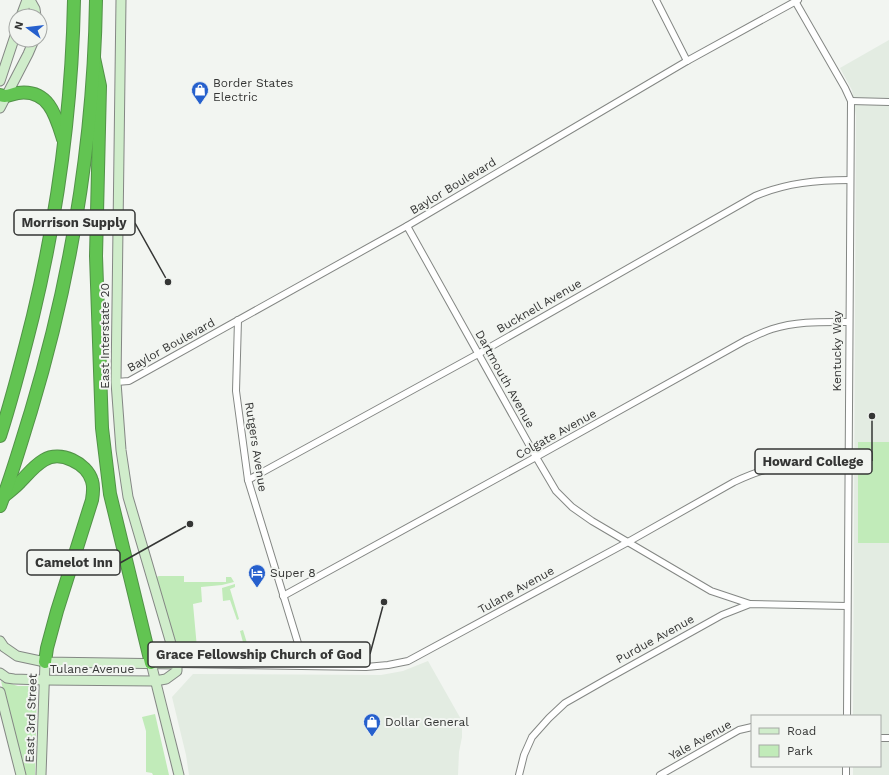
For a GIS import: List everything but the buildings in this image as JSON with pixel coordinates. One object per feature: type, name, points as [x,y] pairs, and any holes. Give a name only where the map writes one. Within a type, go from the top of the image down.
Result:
[{"type":"highway","points":[[0,436],[25,349],[42,278],[56,204],[65,145],[71,86],[74,0]]},
{"type":"highway","points":[[2,501],[38,386],[67,264],[82,175],[90,110],[96,0]]},
{"type":"highway","points":[[94,58],[100,86],[96,256],[102,428],[110,494],[151,663]]},
{"type":"highway","points":[[2,100],[18,93],[28,93],[39,97],[54,111],[65,145]]},
{"type":"highway","points":[[2,501],[22,481],[33,467],[45,459],[59,457],[76,462],[88,472],[92,481],[92,500],[46,648],[45,662]]},
{"type":"main road","points":[[28,0],[35,8]]},
{"type":"main road","name":"East Interstate 20","points":[[122,0],[116,382],[121,450],[128,497],[177,664]]},
{"type":"main road","points":[[0,81],[11,48]]},
{"type":"main road","points":[[2,100],[31,48]]},
{"type":"main road","name":"Tulane Avenue","points":[[0,641],[4,647],[17,656],[45,662],[177,664],[176,671],[166,679],[155,681],[44,680],[7,678],[0,673]]},
{"type":"main road","name":"East 3rd Street","points":[[41,775],[45,662]]},
{"type":"main road","points":[[151,663],[179,775]]},
{"type":"main road","points":[[0,692],[21,775]]},
{"type":"street","points":[[656,0],[687,61]]},
{"type":"street","name":"Baylor Boulevard","points":[[116,382],[129,381],[407,226],[687,61],[797,1]]},
{"type":"street","name":"Kentucky Way","points":[[797,1],[851,101],[847,715]]},
{"type":"street","points":[[851,101],[889,102]]},
{"type":"street","name":"Bucknell Avenue","points":[[248,480],[478,354],[755,196],[799,182],[850,180]]},
{"type":"street","name":"Dartmouth Avenue","points":[[407,226],[508,405],[536,458],[556,490],[572,507],[592,521],[711,591],[750,604]]},
{"type":"street","name":"Rutgers Avenue","points":[[238,320],[236,391],[248,480],[305,666]]},
{"type":"street","name":"Colgate Avenue","points":[[283,596],[536,458],[746,340],[771,329],[795,324],[818,321],[849,322]]},
{"type":"street","name":"Tulane Avenue","points":[[177,664],[366,667],[408,661],[628,542],[734,482],[750,475],[787,465],[811,463],[848,464]]},
{"type":"street","name":"Purdue Avenue","points":[[519,775],[524,755],[532,737],[565,703],[716,619],[750,604],[848,606]]},
{"type":"street","name":"Yale Avenue","points":[[660,775],[739,730],[751,727]]},
{"type":"shaded area","points":[[889,40],[889,775],[853,775],[853,767],[881,767],[881,715],[853,715],[856,116],[852,90],[840,68]]},
{"type":"shaded area","points":[[428,661],[462,721],[458,775],[189,775],[186,755],[172,697],[193,674],[381,675],[403,671]]},
{"type":"green space","points":[[858,442],[889,442],[889,543],[858,543]]},
{"type":"green space","points":[[184,576],[184,582],[226,582],[226,577],[231,577],[234,582],[201,587],[202,602],[193,604],[197,648],[244,646],[240,631],[243,630],[251,656],[250,659],[181,659],[156,577]]},
{"type":"green space","points":[[235,584],[235,587],[230,589],[239,619],[237,620],[230,600],[223,601],[222,588]]},
{"type":"green space","points":[[1,681],[18,686],[34,686],[37,688],[35,775],[23,775]]},
{"type":"green space","points":[[155,714],[169,775],[153,775],[152,773],[146,772],[146,731],[142,717]]},
{"type":"place","name":"Border States Electric","points":[[200,105]]},
{"type":"place","name":"Morrison Supply","points":[[168,282]]},
{"type":"place","name":"Howard College","points":[[872,416]]},
{"type":"place","name":"Camelot Inn","points":[[190,524]]},
{"type":"place","name":"Super 8","points":[[257,588]]},
{"type":"place","name":"Grace Fellowship Church of God","points":[[384,602]]},
{"type":"place","name":"Dollar General","points":[[372,737]]}]
